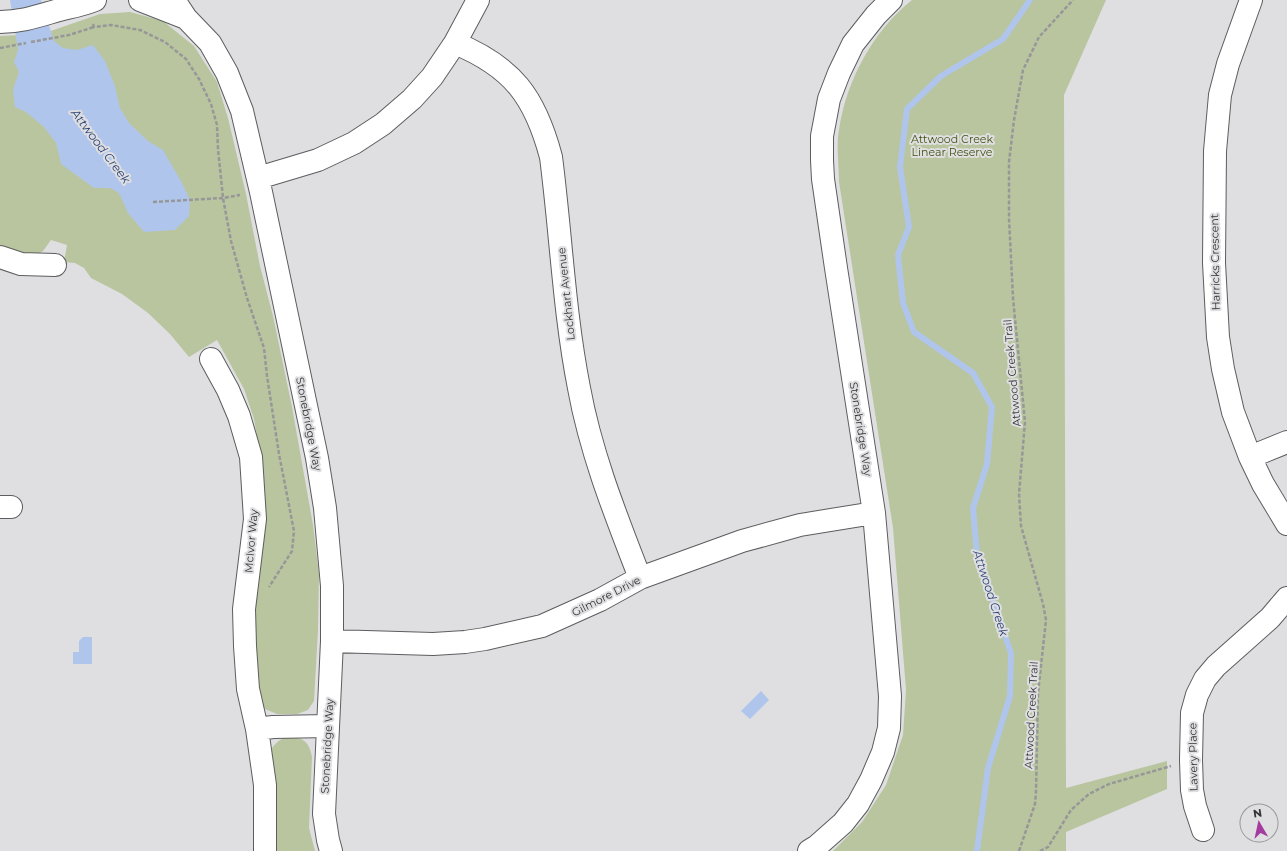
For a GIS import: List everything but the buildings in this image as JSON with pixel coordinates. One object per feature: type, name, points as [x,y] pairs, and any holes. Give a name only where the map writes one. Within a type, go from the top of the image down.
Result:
[{"type":"street","points":[[0,22],[35,18],[64,5],[83,5],[95,0]]},
{"type":"street","name":"Stonebridge Way","points":[[140,0],[186,18]]},
{"type":"street","name":"Stonebridge Way","points":[[174,0],[186,18],[210,43],[227,73],[242,111],[258,178],[315,451],[325,508],[332,586],[332,642],[324,814],[331,851]]},
{"type":"street","points":[[258,178],[318,160],[354,143],[383,124],[412,99],[432,77],[455,43],[478,0]]},
{"type":"street","name":"Stonebridge Way","points":[[809,851],[817,846],[843,822],[858,804],[872,780],[889,728],[890,696],[874,513],[823,180],[822,136],[830,99],[839,73],[854,44],[876,15],[891,0]]},
{"type":"street","name":"Harricks Crescent","points":[[1251,0],[1228,64],[1220,95],[1215,151],[1214,263],[1218,337],[1223,369],[1233,412],[1250,457],[1263,484],[1286,520]]},
{"type":"street","name":"Lockhart Avenue","points":[[455,43],[474,50],[496,64],[518,84],[534,107],[545,134],[552,157],[570,336],[579,389],[592,443],[640,578]]},
{"type":"street","points":[[0,257],[21,264],[54,265]]},
{"type":"street","name":"McIvor Way","points":[[211,359],[228,390],[236,410],[250,457],[255,519],[244,609],[245,646],[248,690],[257,729],[265,784],[265,851]]},
{"type":"street","points":[[1250,457],[1287,442]]},
{"type":"street","name":"Gilmore Drive","points":[[332,642],[433,644],[465,642],[542,626],[600,600],[640,578],[742,541],[800,525],[874,513]]},
{"type":"street","name":"Lavery Place","points":[[1204,830],[1195,806],[1192,790],[1192,713],[1197,695],[1205,679],[1216,666],[1278,613],[1287,598]]},
{"type":"street","points":[[257,729],[273,727],[328,726]]},
{"type":"path","name":"Attwood Creek Trail","points":[[1019,851],[1035,804],[1038,693],[1046,620],[1043,604],[1021,526],[1019,494],[1026,422],[1013,298],[1009,218],[1009,162],[1014,120],[1023,70],[1039,37],[1073,0]]},
{"type":"path","points":[[0,48],[70,34],[94,27]]},
{"type":"path","points":[[153,202],[223,198]]},
{"type":"path","points":[[1040,851],[1048,847],[1071,810],[1089,794],[1109,784],[1191,760]]},
{"type":"green space","name":"Attwood Creek Linear Reserve","points":[[912,0],[1106,0],[1064,95],[1066,788],[1167,761],[1167,789],[1066,832],[1066,851],[833,851],[862,822],[886,785],[903,735],[906,690],[893,528],[839,182],[838,136],[848,93],[864,58],[885,26]]},
{"type":"green space","points":[[130,12],[163,21],[194,46],[217,82],[228,118],[292,407],[313,525],[319,574],[318,630],[314,701],[308,710],[297,714],[277,714],[265,709],[260,700],[253,653],[261,460],[254,419],[244,389],[217,340],[189,357],[170,334],[148,313],[122,294],[91,278],[84,268],[75,263],[64,262],[67,245],[51,240],[43,251],[35,256],[15,256],[0,245],[0,36],[42,34],[100,14]]},
{"type":"green space","points":[[286,737],[304,741],[307,743],[311,751],[309,828],[315,851],[274,851],[269,754],[272,748],[280,740]]},
{"type":"water","points":[[10,0],[41,0],[54,41],[63,48],[77,50],[93,45],[105,61],[115,86],[120,108],[129,123],[148,141],[163,150],[190,200],[189,216],[175,230],[144,232],[128,213],[119,193],[110,188],[94,188],[61,164],[56,143],[44,127],[26,112],[15,107],[13,90],[19,72],[14,62],[18,50]]},
{"type":"water","points":[[83,637],[92,637],[92,664],[73,664],[73,652],[79,652],[79,641]]},
{"type":"water","points":[[761,691],[769,700],[750,719],[741,711]]},
{"type":"waterway","name":"Attwood Creek","points":[[977,851],[988,768],[1010,696],[1011,653],[977,555],[973,508],[987,464],[992,407],[973,373],[914,332],[903,303],[898,255],[909,227],[900,167],[907,109],[941,76],[1003,39],[1030,0]]}]
